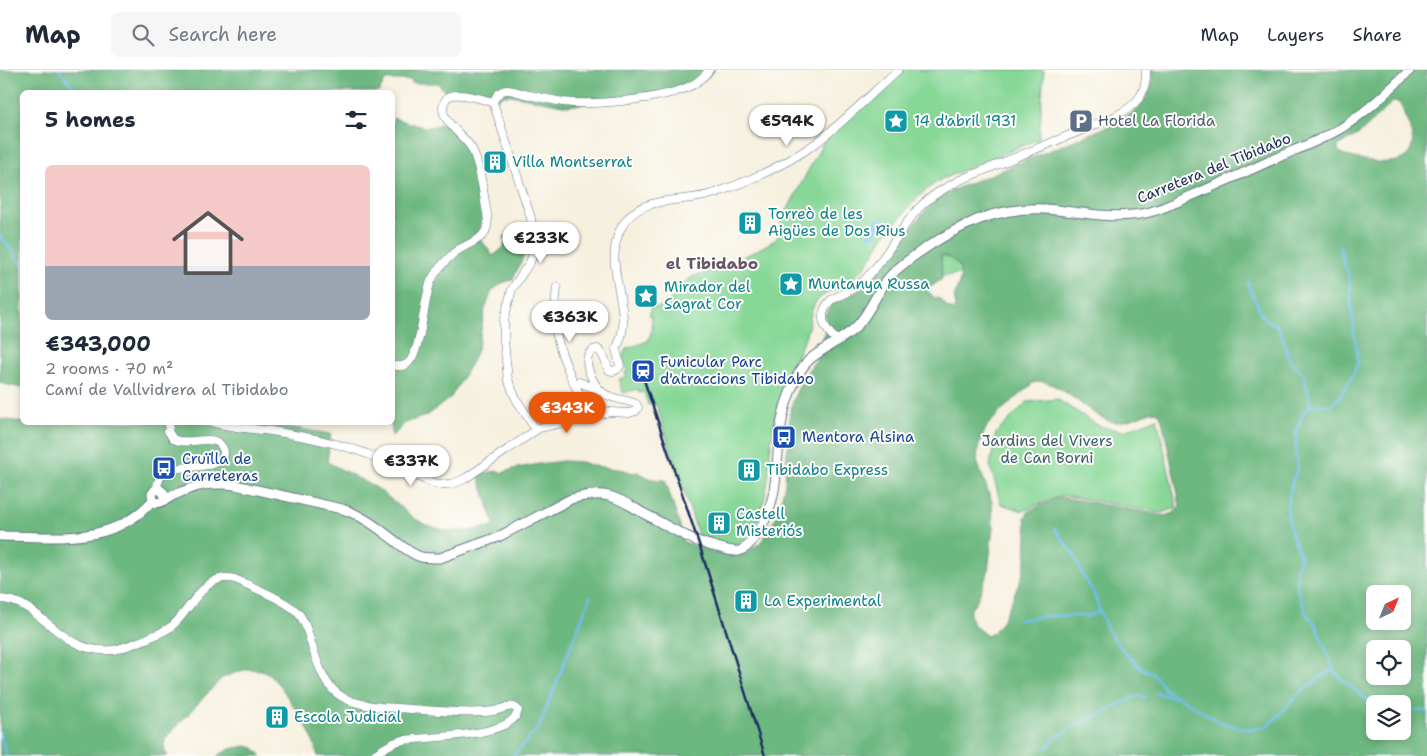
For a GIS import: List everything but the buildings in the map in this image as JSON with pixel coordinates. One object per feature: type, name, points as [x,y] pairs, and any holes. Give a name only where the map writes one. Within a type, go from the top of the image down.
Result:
[{"type":"street","points":[[493,102],[499,93],[504,90],[577,103],[609,102],[649,97],[685,89],[694,84],[709,70]]},
{"type":"street","points":[[600,391],[589,372],[587,356],[593,350],[600,350],[608,370],[616,371],[620,366],[617,347],[622,338],[623,318],[614,263],[614,248],[621,228],[634,213],[661,200],[699,197],[711,194],[756,177],[776,167],[820,139],[898,70]]},
{"type":"street","points":[[838,341],[825,328],[823,316],[825,308],[831,300],[860,284],[869,275],[911,217],[929,199],[960,180],[1127,111],[1141,96],[1146,70]]},
{"type":"street","name":"Carretera del Tibidabo","points":[[165,500],[201,485],[235,485],[355,513],[371,522],[412,553],[421,557],[440,558],[498,537],[571,499],[582,496],[602,495],[618,499],[699,543],[732,551],[740,551],[755,537],[765,521],[771,506],[776,482],[782,419],[794,382],[801,370],[810,360],[854,329],[865,316],[882,286],[895,271],[934,243],[953,231],[1000,213],[1032,209],[1120,216],[1148,213],[1333,133],[1371,106],[1410,70]]},
{"type":"street","points":[[395,366],[405,366],[414,355],[428,290],[436,273],[455,253],[482,236],[488,224],[476,161],[467,141],[449,123],[443,106],[446,99],[452,95],[493,102]]},
{"type":"street","points":[[493,102],[531,218],[534,252],[530,262],[512,289],[504,320],[504,341],[508,380],[516,399],[536,430]]},
{"type":"street","points":[[557,287],[555,317],[557,338],[562,357],[578,393],[603,408],[606,413]]},
{"type":"street","points":[[224,425],[259,426],[317,438],[362,452],[423,479],[445,485],[454,484],[466,478],[536,430],[606,413],[633,412],[638,407],[634,402],[620,400],[579,382],[574,384]]},
{"type":"street","points":[[0,536],[69,537],[88,536],[105,532],[125,523],[142,512],[152,500],[152,494],[157,490],[159,479],[166,472],[181,468],[215,464],[221,460],[224,454],[222,448],[216,442],[203,440],[183,442],[173,439],[168,431],[169,425]]},
{"type":"street","points":[[152,500],[159,503],[165,500],[163,491],[157,490]]},
{"type":"street","points":[[0,599],[13,601],[24,606],[77,644],[92,649],[114,650],[167,629],[182,616],[208,584],[219,578],[229,577],[288,605],[296,611],[306,626],[323,677],[336,693],[348,700],[367,706],[466,713],[481,713],[512,706],[518,708],[516,716],[498,727],[475,733],[400,741],[372,756]]},
{"type":"green space","points":[[0,70],[715,70],[707,78],[690,89],[568,106],[511,95],[503,95],[497,100],[474,93],[445,92],[438,83],[412,83],[411,80],[385,80],[380,90],[20,90],[20,388],[0,383]]},
{"type":"green space","points":[[900,70],[1044,70],[1039,139],[942,179],[929,188],[887,233],[863,269],[849,281],[816,302],[811,312],[805,337],[788,374],[779,401],[773,426],[768,478],[761,511],[753,527],[738,545],[722,545],[699,538],[656,404],[648,405],[644,392],[639,393],[638,389],[623,393],[618,379],[626,377],[625,372],[627,371],[623,355],[626,349],[648,341],[653,327],[651,316],[649,315],[652,307],[658,307],[669,302],[690,278],[728,264],[777,239],[782,220],[827,135]]},
{"type":"green space","points":[[1151,70],[1427,70],[1427,756],[318,756],[306,725],[281,687],[269,674],[262,670],[248,669],[222,678],[167,737],[164,747],[168,756],[0,756],[0,419],[20,422],[20,425],[274,425],[331,434],[327,462],[377,488],[415,519],[426,525],[448,531],[469,531],[495,526],[478,474],[498,471],[502,473],[513,469],[563,461],[581,462],[633,473],[638,472],[651,479],[665,480],[681,529],[682,541],[730,556],[743,555],[760,543],[769,531],[778,513],[785,484],[790,412],[795,395],[804,376],[816,360],[826,327],[825,315],[830,306],[863,288],[876,276],[905,235],[935,201],[953,190],[1109,126],[1130,115],[1143,102],[1152,85]],"holes":[[[1393,102],[1398,102],[1411,131],[1412,141],[1408,155],[1393,162],[1383,162],[1354,158],[1338,151],[1338,146],[1359,134]],[[941,255],[953,260],[960,270],[961,275],[955,294],[954,310],[948,308],[940,299],[933,297],[926,291],[942,279]],[[1041,381],[1051,384],[1109,421],[1117,422],[1132,419],[1155,411],[1159,413],[1180,507],[1172,514],[1162,515],[1060,497],[1029,511],[1025,518],[1027,534],[1026,560],[1022,576],[1001,623],[993,633],[987,636],[976,627],[970,615],[970,611],[978,598],[988,572],[993,527],[992,502],[977,461],[978,448],[987,426],[1033,383]]]},
{"type":"green space","points":[[395,119],[429,127],[445,123],[463,144],[476,173],[483,216],[480,229],[474,237],[482,241],[493,256],[503,248],[506,242],[504,237],[528,228],[526,249],[512,280],[502,283],[492,291],[485,309],[478,347],[473,360],[451,397],[428,415],[403,424],[392,436],[391,425],[395,425]]},
{"type":"green space","points":[[941,255],[956,262],[961,271],[960,274],[942,276]]},
{"type":"green space","name":"Jardins del Vivers de Can Borni","points":[[1057,399],[1099,426],[1124,431],[1157,418],[1177,508],[1161,513],[1062,495],[1023,511],[1001,504],[990,465],[996,433],[1027,402]]},
{"type":"green space","points":[[246,746],[254,748],[262,756],[217,756],[230,749]]},
{"type":"waterway","points":[[59,70],[76,90]]},
{"type":"waterway","points":[[871,234],[880,222]]},
{"type":"waterway","points":[[0,236],[20,262]]},
{"type":"waterway","points":[[1333,668],[1316,625],[1306,613],[1298,592],[1296,571],[1300,555],[1291,532],[1287,506],[1293,479],[1298,468],[1296,431],[1304,412],[1314,405],[1331,405],[1338,399],[1351,379],[1358,363],[1351,306],[1351,289],[1340,246]]},
{"type":"waterway","points":[[1248,283],[1264,318],[1279,329],[1290,361],[1304,374],[1311,406]]},
{"type":"waterway","points":[[1055,529],[1074,555],[1083,576],[1093,591],[1107,629],[1126,654],[1141,668],[1152,673],[1165,690],[1222,723],[1246,729],[1267,726],[1297,695],[1333,668],[1334,672],[1366,699]]},
{"type":"waterway","points":[[513,756],[539,727],[590,597]]},
{"type":"waterway","points":[[1019,620],[1044,616],[1089,616],[1099,612]]},
{"type":"waterway","points":[[1156,693],[1170,697],[1177,696]]},
{"type":"waterway","points":[[1047,748],[1054,739],[1073,727],[1131,698],[1145,697]]},
{"type":"waterway","points":[[1411,710],[1427,711]]},
{"type":"waterway","points":[[0,733],[6,756]]},
{"type":"railway","points":[[643,377],[700,547],[765,756]]},
{"type":"place","name":"14 d'abril 1931","points":[[896,121]]},
{"type":"place","name":"Hotel La Florida","points":[[1081,121]]},
{"type":"place","name":"Villa Montserrat","points":[[495,162]]},
{"type":"place","name":"Torreò de les Aigües de Dos Rius","points":[[750,223]]},
{"type":"place","name":"Muntanya Russa","points":[[791,284]]},
{"type":"place","name":"Mirador del Sagrat Cor","points":[[646,296]]},
{"type":"place","name":"Funicular Parc d'atraccions Tibidabo","points":[[643,371]]},
{"type":"place","name":"Mentora Alsina","points":[[784,437]]},
{"type":"place","name":"Cruïlla de Carreteras","points":[[164,468]]},
{"type":"place","name":"Tibidabo Express","points":[[749,470]]},
{"type":"place","name":"Castell Misteriós","points":[[719,523]]},
{"type":"place","name":"La Experimental","points":[[746,601]]},
{"type":"place","name":"Escola Judicial","points":[[277,717]]},
{"type":"district","name":"el Tibidabo","points":[[712,263]]}]
